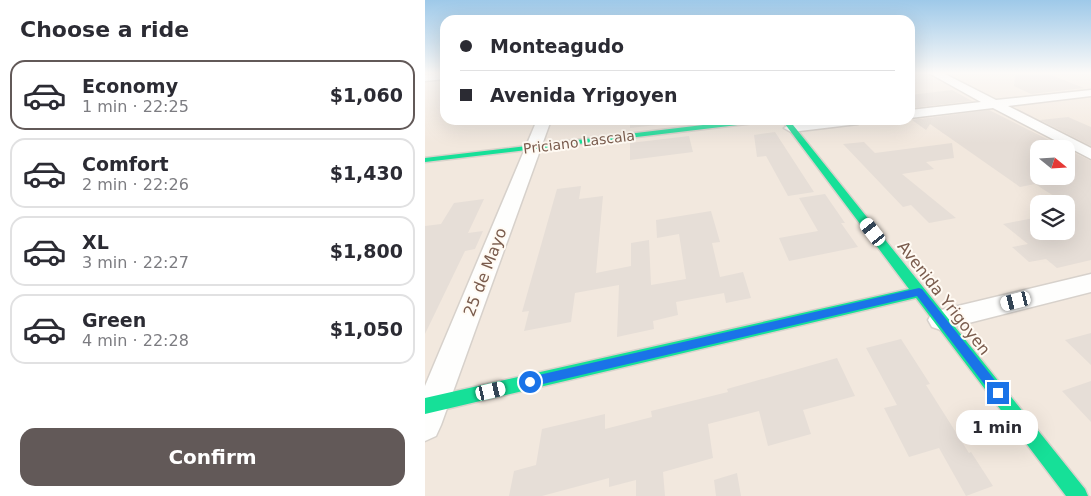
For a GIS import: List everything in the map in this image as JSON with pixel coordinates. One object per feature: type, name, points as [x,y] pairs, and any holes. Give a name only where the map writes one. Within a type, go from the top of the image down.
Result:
[{"type":"street","points":[[979,96],[1091,154]]},
{"type":"street","points":[[915,113],[1063,96]]},
{"type":"street","name":"25 de Mayo","points":[[428,412],[542,125]]},
{"type":"street","name":"Priciano Lascala","points":[[425,160],[721,125]]},
{"type":"street","name":"Avenida Yrigoyen","points":[[789,125],[1078,496]]},
{"type":"street","points":[[941,320],[1091,283]]},
{"type":"street","points":[[428,412],[919,292]]},
{"type":"shaded area","points":[[425,96],[440,96],[440,125],[915,125],[915,96],[1091,96],[1091,496],[425,496]]},
{"type":"building","points":[[915,96],[963,96],[972,101],[915,107]]},
{"type":"building","points":[[989,110],[1049,140],[1030,140],[1030,185],[1020,187],[930,124],[926,130],[915,122],[915,120]]},
{"type":"building","points":[[1068,117],[1091,127],[1091,146],[1040,120]]},
{"type":"building","points":[[630,125],[658,125],[630,128]]},
{"type":"building","points":[[775,132],[814,192],[788,196],[766,156],[757,157],[754,135]]},
{"type":"building","points":[[689,136],[693,152],[630,160],[630,143]]},
{"type":"building","points":[[864,142],[875,153],[952,143],[954,158],[926,162],[934,169],[902,174],[956,218],[929,223],[911,205],[903,207],[843,144]]},
{"type":"building","points":[[1075,153],[1091,161],[1091,260],[1057,268],[1046,259],[1029,262],[1012,247],[1028,244],[1003,224],[1030,219],[1030,240],[1075,240],[1075,195],[1052,195],[1037,185],[1075,185]]},
{"type":"building","points":[[581,186],[579,199],[603,196],[596,273],[631,266],[631,243],[649,240],[651,285],[686,279],[679,234],[657,238],[656,220],[711,211],[720,242],[712,243],[720,277],[743,272],[751,298],[726,303],[724,293],[676,302],[678,315],[653,321],[654,329],[617,337],[619,285],[575,293],[571,322],[524,331],[529,311],[522,312],[557,189]]},
{"type":"building","points":[[825,194],[845,223],[841,223],[858,247],[789,261],[779,238],[818,231],[799,198]]},
{"type":"building","points":[[484,199],[468,233],[483,231],[475,249],[465,251],[425,334],[425,226],[441,224],[454,203]]},
{"type":"building","points":[[1091,333],[1091,365],[1065,340]]},
{"type":"building","points":[[901,339],[930,384],[926,385],[969,453],[971,452],[993,486],[966,496],[939,448],[909,457],[884,408],[897,405],[866,348]]},
{"type":"building","points":[[837,358],[855,396],[803,410],[811,434],[768,446],[759,411],[708,424],[713,458],[663,472],[665,496],[636,496],[636,480],[609,487],[609,478],[542,496],[509,496],[514,471],[536,465],[542,429],[605,414],[605,429],[652,417],[651,411],[728,392],[727,389]]},
{"type":"building","points":[[1091,381],[1091,422],[1062,391]]},
{"type":"building","points":[[737,473],[741,496],[716,496],[714,480]]},
{"type":"traffic: fast","points":[[425,160],[721,125]]},
{"type":"traffic: fast","points":[[789,125],[1078,496]]},
{"type":"traffic: fast","points":[[425,406],[919,292]]},
{"type":"route","points":[[530,382],[919,292],[998,393]]}]
